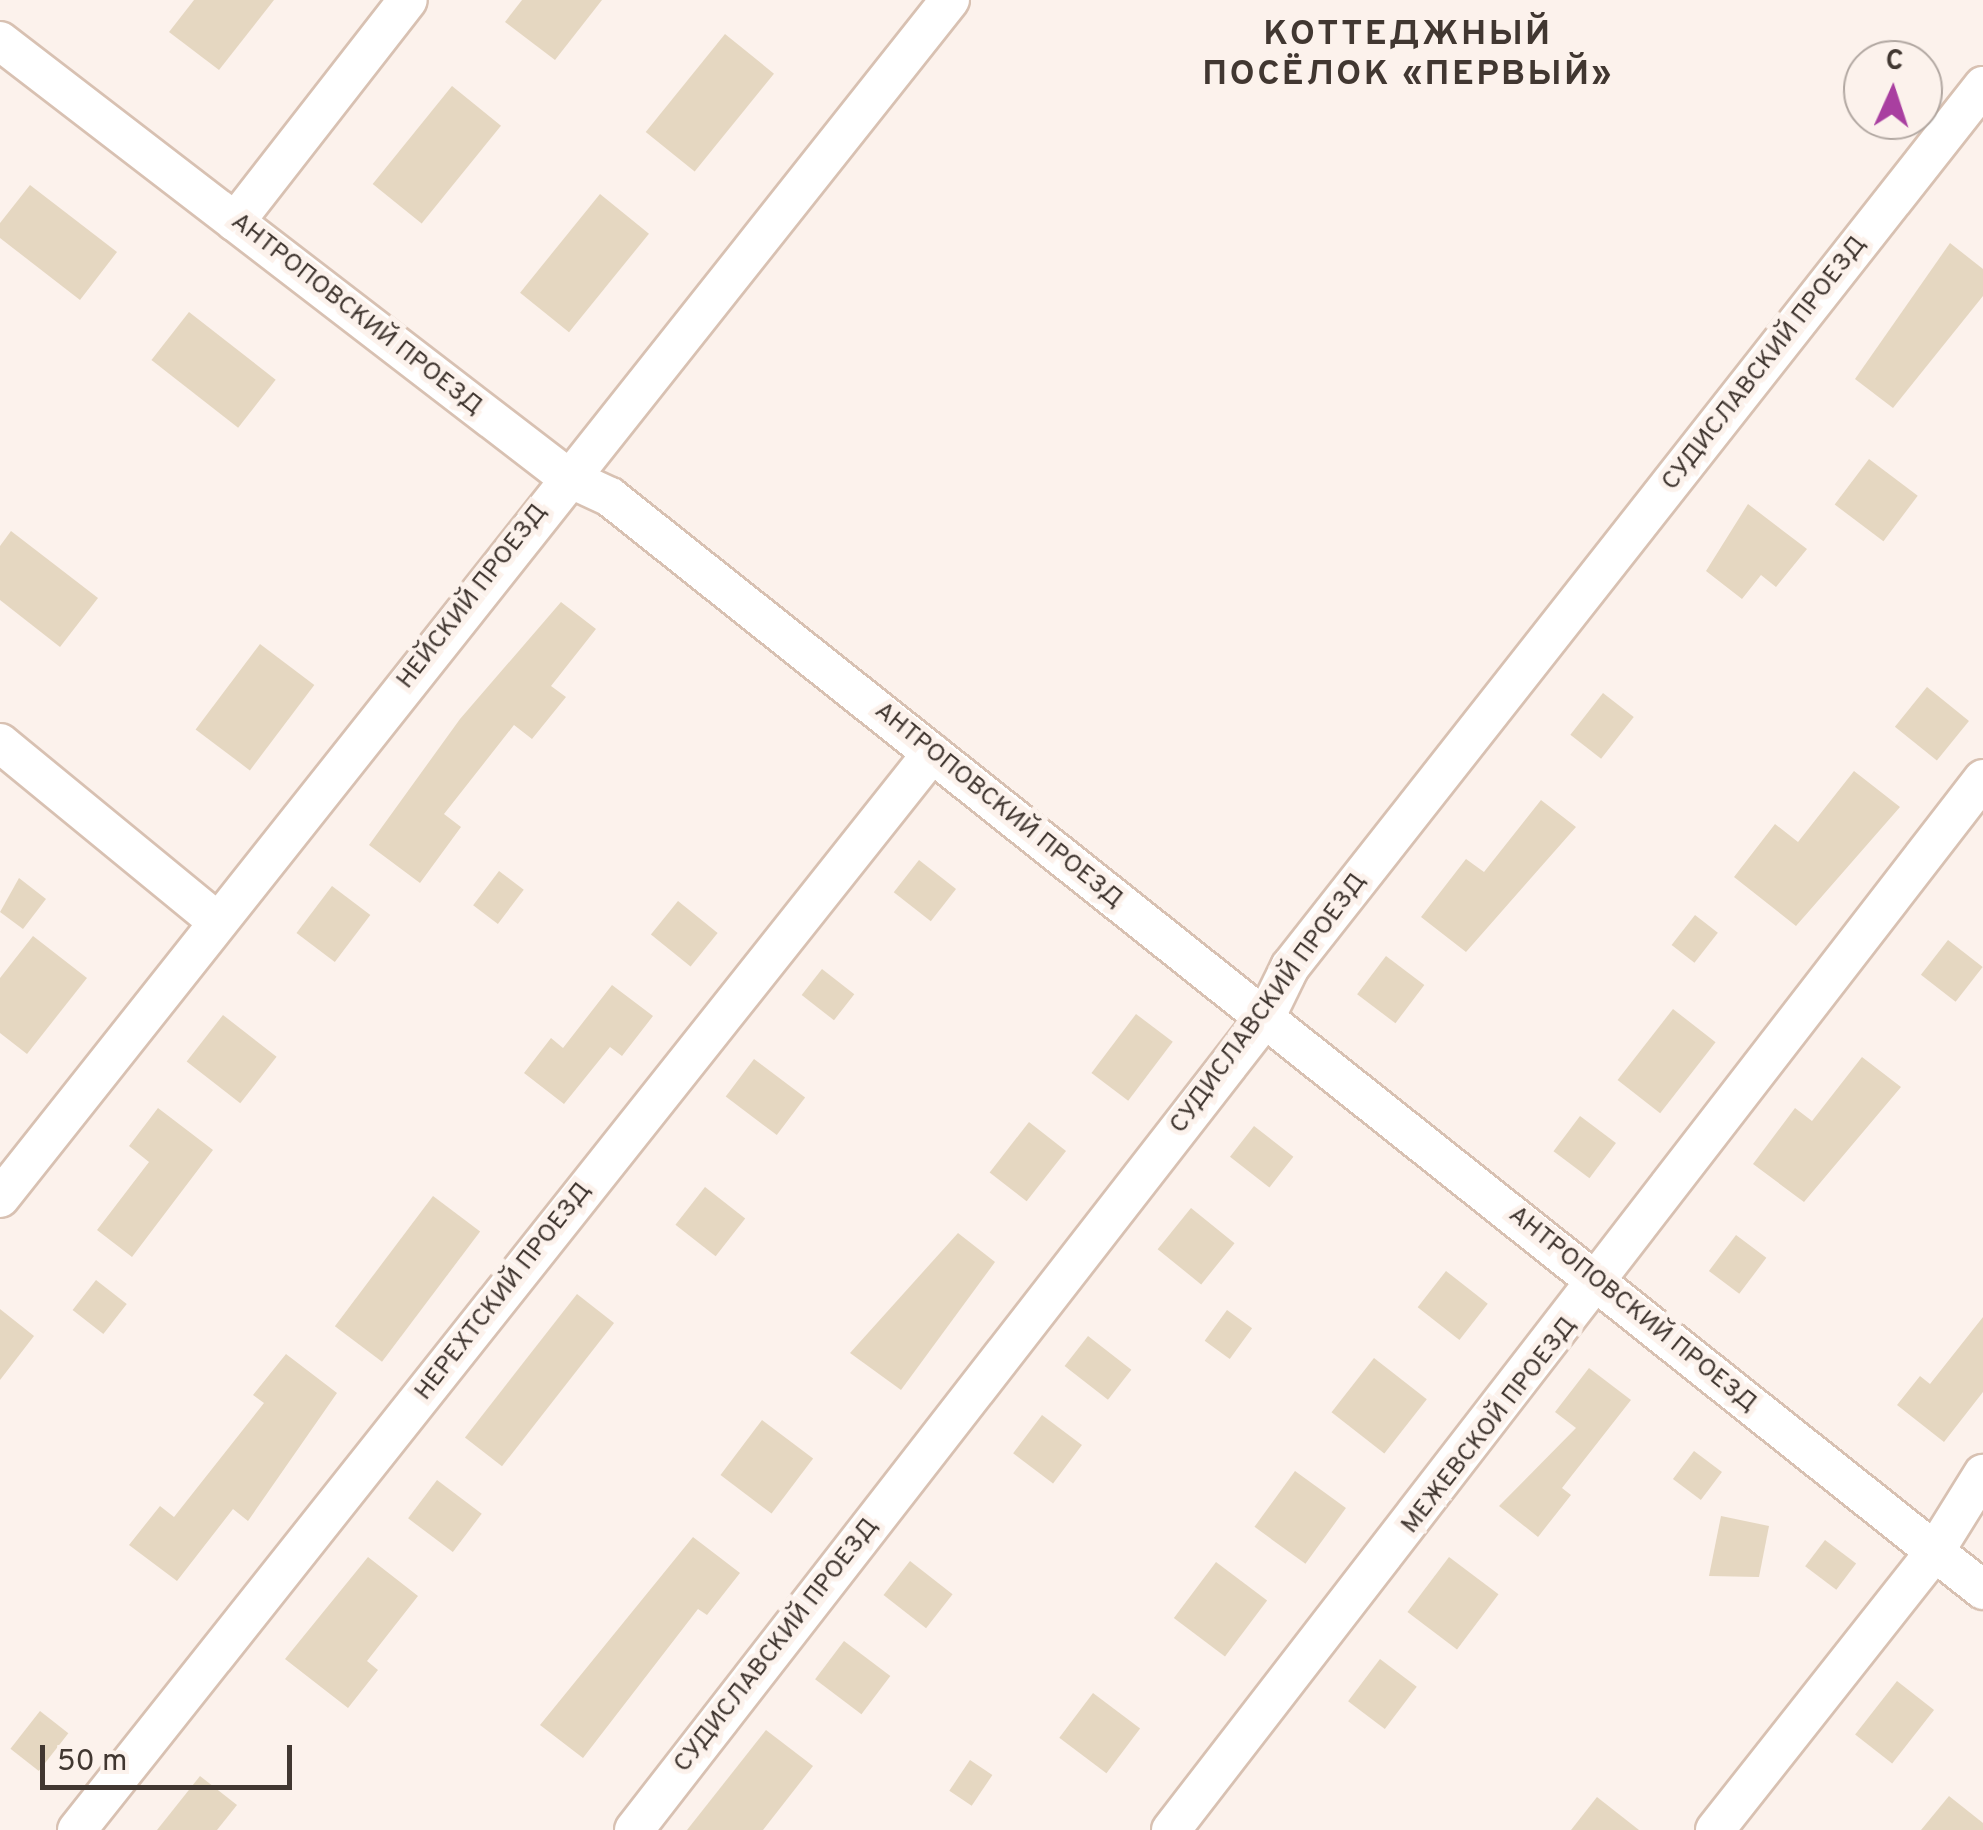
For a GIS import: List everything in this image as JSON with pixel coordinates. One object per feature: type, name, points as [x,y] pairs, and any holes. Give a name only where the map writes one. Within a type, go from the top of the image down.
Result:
[{"type":"street","points":[[235,222],[408,0]]},
{"type":"street","name":"НЕЙСКИЙ ПРОЕЗД","points":[[0,1198],[567,477],[950,0]]},
{"type":"street","name":"АНТРОПОВСКИЙ ПРОЕЗД","points":[[0,41],[567,477],[610,497],[1983,1590]]},
{"type":"street","name":"СУДИСЛАВСКИЙ ПРОЕЗД","points":[[634,1830],[1265,1018],[1290,967],[1983,86]]},
{"type":"street","points":[[0,744],[218,921]]},
{"type":"street","name":"НЕРЕХТСКИЙ ПРОЕЗД","points":[[77,1830],[932,753]]},
{"type":"street","name":"МЕЖЕВСКОЙ ПРОЕЗД","points":[[1171,1830],[1600,1285],[1626,1230],[1983,779]]},
{"type":"street","points":[[1715,1830],[1935,1551],[1983,1474]]},
{"type":"building","points":[[194,0],[274,0],[219,70],[169,32]]},
{"type":"building","points":[[522,0],[602,0],[555,60],[505,22]]},
{"type":"building","points":[[725,34],[774,74],[695,172],[646,132]]},
{"type":"building","points":[[452,86],[501,126],[422,224],[373,184]]},
{"type":"building","points":[[30,185],[117,252],[80,300],[0,238],[0,223]]},
{"type":"building","points":[[600,194],[649,234],[569,332],[520,293]]},
{"type":"building","points":[[1950,243],[1983,269],[1983,296],[1893,408],[1855,379]]},
{"type":"building","points":[[189,312],[276,380],[238,428],[151,360]]},
{"type":"building","points":[[1869,459],[1918,496],[1883,541],[1835,505]]},
{"type":"building","points":[[1748,504],[1807,549],[1776,587],[1761,575],[1742,599],[1706,571]]},
{"type":"building","points":[[11,531],[98,598],[60,647],[0,600],[0,546]]},
{"type":"building","points":[[561,602],[596,629],[551,686],[566,697],[532,739],[514,725],[444,814],[461,827],[420,883],[369,845],[460,719]]},
{"type":"building","points":[[260,644],[314,685],[250,770],[196,729]]},
{"type":"building","points":[[1927,687],[1969,721],[1937,761],[1895,727]]},
{"type":"building","points":[[1603,693],[1634,717],[1601,759],[1570,735]]},
{"type":"building","points":[[1854,771],[1900,807],[1796,926],[1734,877],[1775,824],[1798,842]]},
{"type":"building","points":[[1541,800],[1576,827],[1466,952],[1421,917],[1466,859],[1484,872]]},
{"type":"building","points":[[919,860],[956,889],[931,921],[894,892]]},
{"type":"building","points":[[499,871],[524,890],[498,924],[473,905]]},
{"type":"building","points":[[19,878],[46,899],[23,929],[0,912]]},
{"type":"building","points":[[332,886],[370,915],[335,962],[296,933]]},
{"type":"building","points":[[678,901],[718,933],[691,967],[651,934]]},
{"type":"building","points":[[1695,915],[1718,933],[1694,963],[1672,945]]},
{"type":"building","points":[[33,936],[87,978],[27,1054],[0,1033],[0,978]]},
{"type":"building","points":[[1948,940],[1983,967],[1956,1002],[1921,975]]},
{"type":"building","points":[[1386,956],[1424,985],[1395,1023],[1357,994]]},
{"type":"building","points":[[822,969],[854,994],[834,1020],[802,995]]},
{"type":"building","points":[[612,985],[653,1016],[622,1056],[610,1047],[564,1104],[524,1073],[551,1038],[563,1048]]},
{"type":"building","points":[[1673,1009],[1716,1042],[1660,1113],[1618,1080]]},
{"type":"building","points":[[1136,1014],[1173,1042],[1128,1101],[1091,1073]]},
{"type":"building","points":[[223,1015],[277,1057],[240,1103],[187,1061]]},
{"type":"building","points":[[1862,1057],[1901,1087],[1804,1202],[1753,1164],[1795,1108],[1812,1121]]},
{"type":"building","points":[[754,1059],[805,1098],[777,1135],[726,1097]]},
{"type":"building","points":[[158,1108],[213,1150],[132,1257],[97,1230],[149,1162],[129,1146]]},
{"type":"building","points":[[1580,1116],[1616,1143],[1589,1178],[1554,1151]]},
{"type":"building","points":[[1029,1122],[1066,1151],[1027,1201],[990,1172]]},
{"type":"building","points":[[1254,1126],[1293,1157],[1269,1188],[1230,1157]]},
{"type":"building","points":[[705,1187],[745,1218],[716,1256],[675,1225]]},
{"type":"building","points":[[433,1196],[480,1232],[382,1362],[335,1326]]},
{"type":"building","points":[[1191,1208],[1235,1243],[1201,1284],[1158,1249]]},
{"type":"building","points":[[958,1233],[995,1262],[901,1390],[850,1353]]},
{"type":"building","points":[[1736,1235],[1766,1258],[1739,1294],[1709,1271]]},
{"type":"building","points":[[1446,1271],[1488,1304],[1459,1340],[1418,1307]]},
{"type":"building","points":[[96,1280],[127,1304],[103,1334],[73,1310]]},
{"type":"building","points":[[577,1294],[614,1323],[502,1466],[465,1437]]},
{"type":"building","points":[[0,1309],[34,1336],[0,1380]]},
{"type":"building","points":[[1227,1310],[1252,1328],[1230,1359],[1205,1341]]},
{"type":"building","points":[[1983,1317],[1983,1392],[1944,1442],[1897,1405],[1920,1376],[1930,1384]]},
{"type":"building","points":[[1088,1336],[1131,1370],[1108,1400],[1065,1366]]},
{"type":"building","points":[[286,1354],[337,1393],[248,1521],[233,1509],[177,1581],[129,1545],[160,1506],[174,1517],[264,1403],[253,1395]]},
{"type":"building","points":[[1374,1358],[1427,1399],[1384,1454],[1332,1412]]},
{"type":"building","points":[[1589,1368],[1631,1400],[1562,1488],[1571,1495],[1538,1537],[1499,1506],[1576,1428],[1555,1412]]},
{"type":"building","points":[[1042,1415],[1082,1445],[1053,1483],[1013,1453]]},
{"type":"building","points":[[762,1420],[813,1459],[772,1514],[720,1475]]},
{"type":"building","points":[[1694,1451],[1722,1472],[1701,1500],[1673,1479]]},
{"type":"building","points":[[1295,1471],[1346,1508],[1305,1564],[1254,1527]]},
{"type":"building","points":[[437,1480],[482,1514],[453,1552],[408,1518]]},
{"type":"building","points":[[1721,1516],[1769,1526],[1759,1577],[1709,1576]]},
{"type":"building","points":[[693,1537],[740,1573],[707,1615],[698,1609],[583,1758],[540,1725]]},
{"type":"building","points":[[1825,1540],[1856,1563],[1836,1590],[1805,1566]]},
{"type":"building","points":[[368,1557],[418,1596],[367,1661],[378,1670],[348,1708],[285,1659]]},
{"type":"building","points":[[1449,1557],[1499,1594],[1457,1649],[1407,1612]]},
{"type":"building","points":[[910,1561],[953,1594],[926,1628],[884,1595]]},
{"type":"building","points":[[1216,1562],[1267,1601],[1225,1656],[1174,1618]]},
{"type":"building","points":[[844,1641],[890,1676],[861,1714],[815,1679]]},
{"type":"building","points":[[1380,1659],[1417,1687],[1385,1729],[1348,1701]]},
{"type":"building","points":[[1897,1681],[1934,1710],[1892,1764],[1855,1735]]},
{"type":"building","points":[[1093,1693],[1140,1729],[1106,1773],[1059,1738]]},
{"type":"building","points":[[40,1711],[68,1733],[39,1771],[10,1749]]},
{"type":"building","points":[[766,1730],[813,1766],[763,1830],[687,1830]]},
{"type":"building","points":[[970,1760],[992,1775],[972,1806],[949,1791]]},
{"type":"building","points":[[200,1776],[237,1805],[217,1830],[157,1830]]},
{"type":"building","points":[[1949,1796],[1983,1823],[1983,1830],[1921,1830]]},
{"type":"building","points":[[1597,1797],[1639,1830],[1571,1830]]},
{"type":"district","name":"КОТТЕДЖНЫЙ ПОСЁЛОК «ПЕРВЫЙ»","points":[[1408,55]]}]
